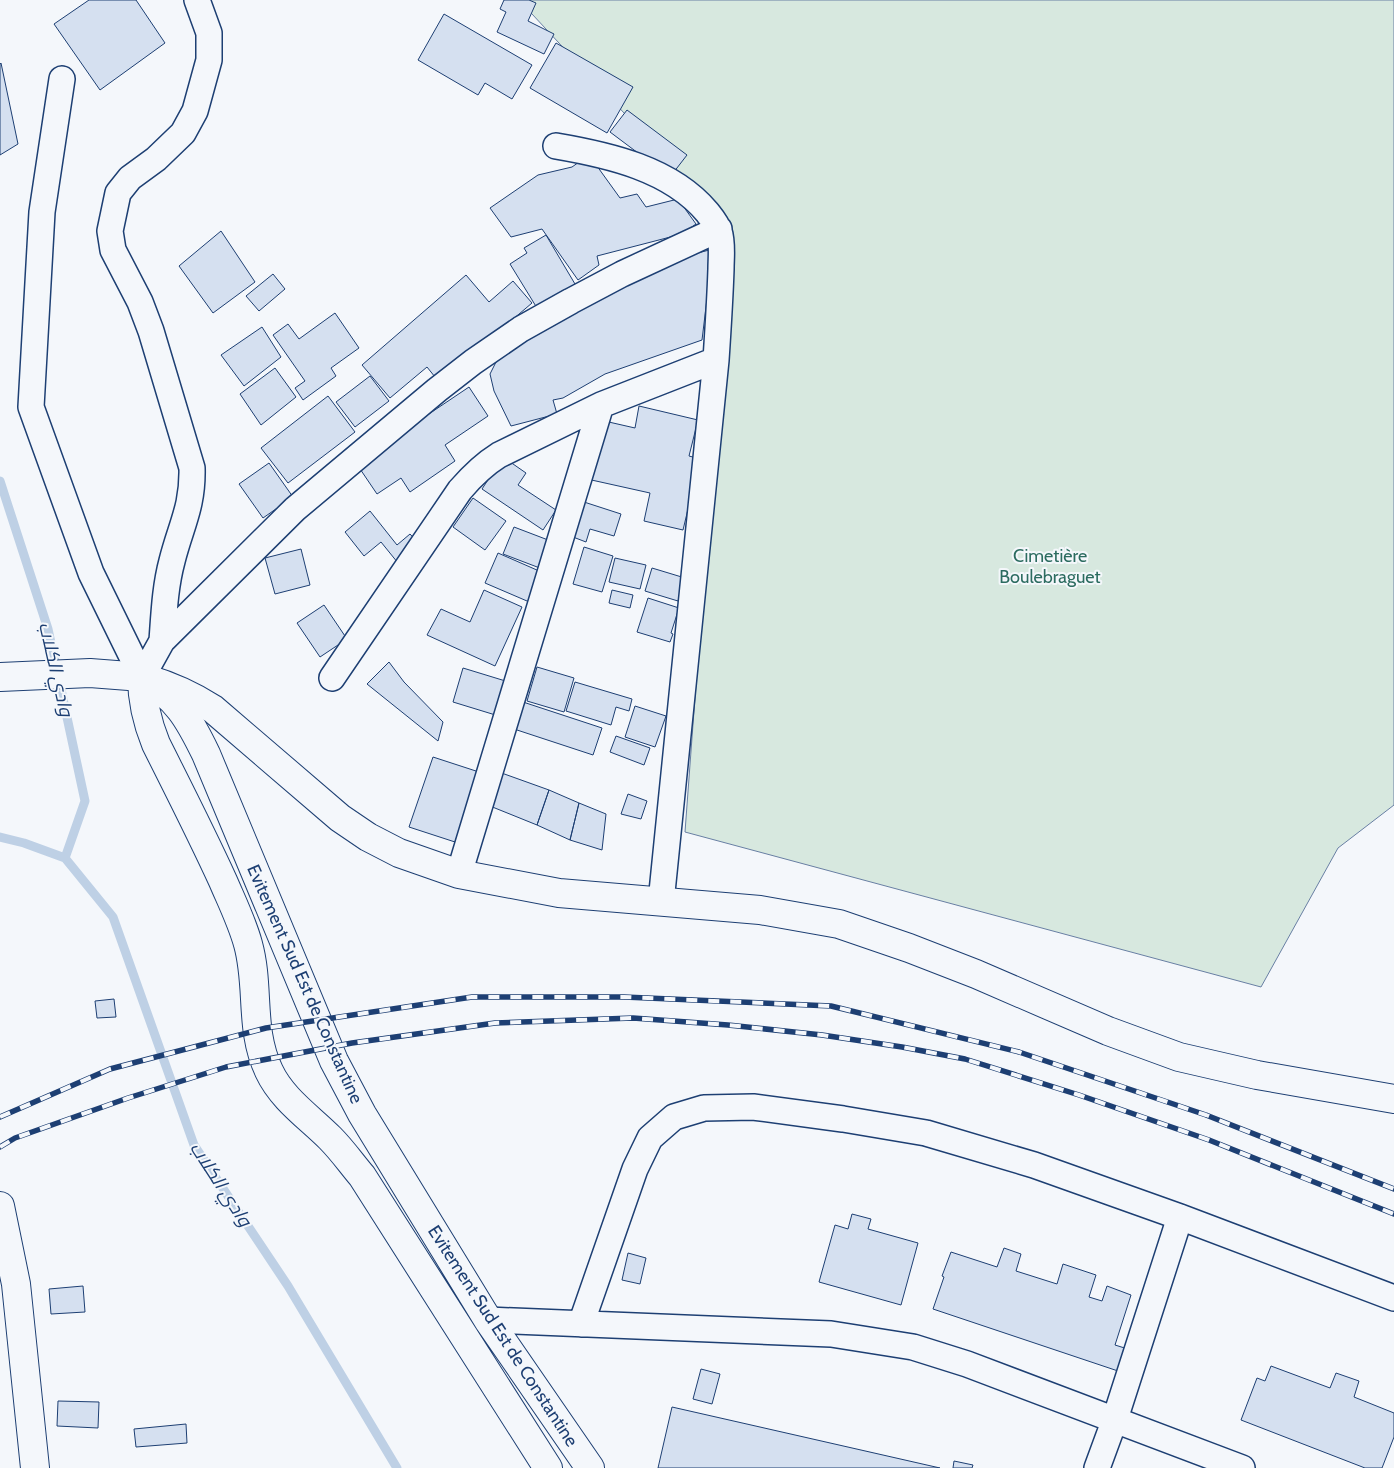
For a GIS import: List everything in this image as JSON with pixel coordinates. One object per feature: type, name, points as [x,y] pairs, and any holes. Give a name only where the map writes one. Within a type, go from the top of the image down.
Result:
[{"type":"main road","points":[[8,677],[90,673],[142,677],[192,695],[213,709],[340,818],[399,853],[459,874],[559,894],[760,910],[839,924],[918,951],[1108,1031],[1178,1057],[1257,1075],[1394,1099]]},
{"type":"main road","name":"Evitement Sud Est de Constantine","points":[[142,677],[174,701],[184,712],[195,731],[334,1061],[362,1114],[488,1320],[590,1468]]},
{"type":"main road","name":"Evitement Sud Est de Constantine","points":[[142,677],[142,694],[152,735],[241,922],[251,963],[257,1032],[268,1070],[291,1103],[331,1138],[362,1176],[548,1468]]},
{"type":"main road","points":[[0,1206],[16,1284],[35,1468]]},
{"type":"street","points":[[162,641],[167,584],[172,560],[190,506],[193,487],[192,468],[151,331],[140,302],[113,250],[110,230],[118,193],[130,178],[156,159],[183,133],[195,111],[209,60],[209,33],[197,0]]},
{"type":"street","points":[[62,79],[42,212],[31,407],[91,573],[142,677]]},
{"type":"street","points":[[556,146],[589,151],[629,162],[662,178],[681,189],[699,203],[719,229],[721,283],[716,360],[661,902]]},
{"type":"street","points":[[142,677],[162,641],[295,509],[437,390],[496,345],[544,315],[622,274],[719,229]]},
{"type":"street","points":[[332,678],[471,476],[484,464],[601,406],[716,360]]},
{"type":"street","points":[[459,874],[601,406]]},
{"type":"street","points":[[581,1324],[635,1169],[650,1138],[674,1117],[704,1108],[753,1107],[843,1119],[926,1133],[1034,1164],[1394,1298]]},
{"type":"street","points":[[1097,1468],[1115,1419],[1180,1217]]},
{"type":"street","points":[[488,1320],[831,1334],[913,1347],[966,1364],[1242,1468]]},
{"type":"green space","name":"Cimetière Boulebraguet","points":[[519,0],[1394,0],[1394,805],[1338,848],[1261,987],[685,832],[730,227]]},
{"type":"building","points":[[89,0],[136,0],[165,43],[100,90],[54,24]]},
{"type":"building","points":[[504,0],[529,0],[536,3],[528,21],[554,34],[544,54],[497,32],[506,12],[500,9]]},
{"type":"building","points":[[444,14],[532,65],[512,99],[485,83],[478,95],[418,60]]},
{"type":"building","points":[[556,43],[633,87],[607,133],[530,88]]},
{"type":"building","points":[[0,64],[18,144],[0,155]]},
{"type":"building","points":[[627,110],[687,155],[670,177],[610,132]]},
{"type":"building","points":[[589,155],[620,198],[637,194],[646,207],[678,199],[696,224],[682,234],[597,256],[599,265],[578,280],[542,229],[511,237],[490,208],[538,175],[572,167]]},
{"type":"building","points":[[221,231],[255,282],[213,313],[179,266]]},
{"type":"building","points":[[546,235],[575,284],[537,308],[510,264],[527,253],[524,248]]},
{"type":"building","points":[[713,249],[702,340],[605,374],[563,398],[553,400],[557,414],[511,426],[494,391],[490,374],[504,346],[652,265]]},
{"type":"building","points":[[273,274],[285,289],[259,311],[246,296]]},
{"type":"building","points":[[466,275],[489,302],[513,281],[532,303],[439,382],[427,367],[390,398],[362,365]]},
{"type":"building","points":[[335,313],[359,348],[331,368],[336,376],[303,400],[295,388],[305,381],[273,335],[288,324],[299,339]]},
{"type":"building","points":[[262,327],[281,357],[244,386],[221,355]]},
{"type":"building","points":[[275,368],[296,397],[261,425],[240,394]]},
{"type":"building","points":[[370,376],[389,401],[355,427],[336,402]]},
{"type":"building","points":[[469,387],[488,416],[445,445],[455,461],[410,492],[401,478],[377,494],[356,463]]},
{"type":"building","points":[[328,396],[355,432],[288,483],[261,448]]},
{"type":"building","points":[[639,406],[698,420],[689,456],[700,459],[683,530],[644,521],[650,493],[587,479],[600,420],[635,428]]},
{"type":"building","points":[[503,457],[526,473],[518,485],[556,510],[543,530],[482,489]]},
{"type":"building","points":[[269,463],[293,497],[263,518],[239,484]]},
{"type":"building","points":[[473,498],[506,521],[485,550],[453,527]]},
{"type":"building","points":[[584,502],[621,514],[614,536],[590,529],[586,542],[573,537]]},
{"type":"building","points":[[370,511],[397,545],[410,534],[420,545],[398,563],[381,542],[364,556],[345,532]]},
{"type":"building","points":[[514,527],[556,543],[545,570],[503,554]]},
{"type":"building","points":[[584,547],[613,556],[602,592],[573,584]]},
{"type":"building","points":[[301,549],[310,585],[275,594],[265,558]]},
{"type":"building","points":[[498,553],[546,574],[534,604],[485,583]]},
{"type":"building","points":[[615,558],[646,565],[640,589],[609,582]]},
{"type":"building","points":[[652,568],[685,578],[678,601],[645,591]]},
{"type":"building","points":[[484,590],[522,607],[495,666],[427,635],[441,609],[470,622]]},
{"type":"building","points":[[612,590],[633,595],[630,608],[609,603]]},
{"type":"building","points":[[648,598],[679,608],[670,642],[637,632]]},
{"type":"building","points":[[324,605],[347,639],[320,657],[297,623]]},
{"type":"building","points":[[389,662],[404,682],[443,722],[438,741],[367,684]]},
{"type":"building","points":[[537,667],[574,678],[564,712],[527,701]]},
{"type":"building","points":[[463,668],[512,683],[502,717],[453,702]]},
{"type":"building","points":[[575,682],[632,699],[629,711],[616,707],[611,725],[566,711]]},
{"type":"building","points":[[523,702],[602,728],[593,755],[514,729]]},
{"type":"building","points":[[635,706],[666,716],[655,747],[625,737]]},
{"type":"building","points":[[616,736],[650,748],[644,765],[610,752]]},
{"type":"building","points":[[433,757],[479,772],[455,842],[409,827]]},
{"type":"building","points":[[496,771],[549,790],[537,825],[485,804]]},
{"type":"building","points":[[549,790],[579,803],[570,840],[537,825]]},
{"type":"building","points":[[628,794],[647,801],[641,819],[621,814]]},
{"type":"building","points":[[579,803],[606,814],[602,850],[570,840]]},
{"type":"building","points":[[114,999],[116,1017],[97,1018],[95,1001]]},
{"type":"building","points":[[852,1214],[871,1219],[868,1229],[918,1243],[901,1305],[819,1282],[835,1225],[848,1229]]},
{"type":"building","points":[[1004,1248],[1021,1254],[1016,1271],[1057,1284],[1063,1264],[1096,1275],[1089,1297],[1102,1301],[1107,1286],[1131,1295],[1115,1345],[1131,1350],[1124,1373],[933,1309],[951,1252],[997,1267]]},
{"type":"building","points":[[628,1253],[646,1258],[640,1284],[622,1280]]},
{"type":"building","points":[[83,1286],[85,1312],[51,1314],[49,1289]]},
{"type":"building","points":[[1271,1366],[1330,1388],[1336,1373],[1359,1381],[1354,1397],[1394,1413],[1394,1437],[1382,1468],[1365,1468],[1241,1420],[1257,1378],[1265,1381]]},
{"type":"building","points":[[701,1369],[720,1374],[712,1404],[693,1399]]},
{"type":"building","points":[[58,1401],[99,1402],[98,1428],[57,1426]]},
{"type":"building","points":[[672,1407],[940,1468],[658,1468]]},
{"type":"building","points":[[186,1424],[187,1443],[136,1447],[134,1429]]},
{"type":"building","points":[[954,1461],[973,1465],[972,1468],[953,1468]]},
{"type":"waterway","name":"وادي الكلاب","points":[[0,481],[48,629],[85,801],[65,858]]},
{"type":"waterway","name":"وادي الكلاب","points":[[0,837],[24,843],[65,858],[113,917],[194,1145],[288,1286],[397,1468]]},
{"type":"railway","points":[[0,1117],[110,1069],[266,1028],[472,997],[624,997],[831,1006],[1019,1052],[1206,1115],[1394,1189]]},
{"type":"railway","points":[[0,1147],[15,1138],[128,1098],[226,1067],[352,1043],[495,1023],[633,1018],[728,1025],[822,1035],[965,1059],[1079,1095],[1209,1140],[1394,1214]]}]
